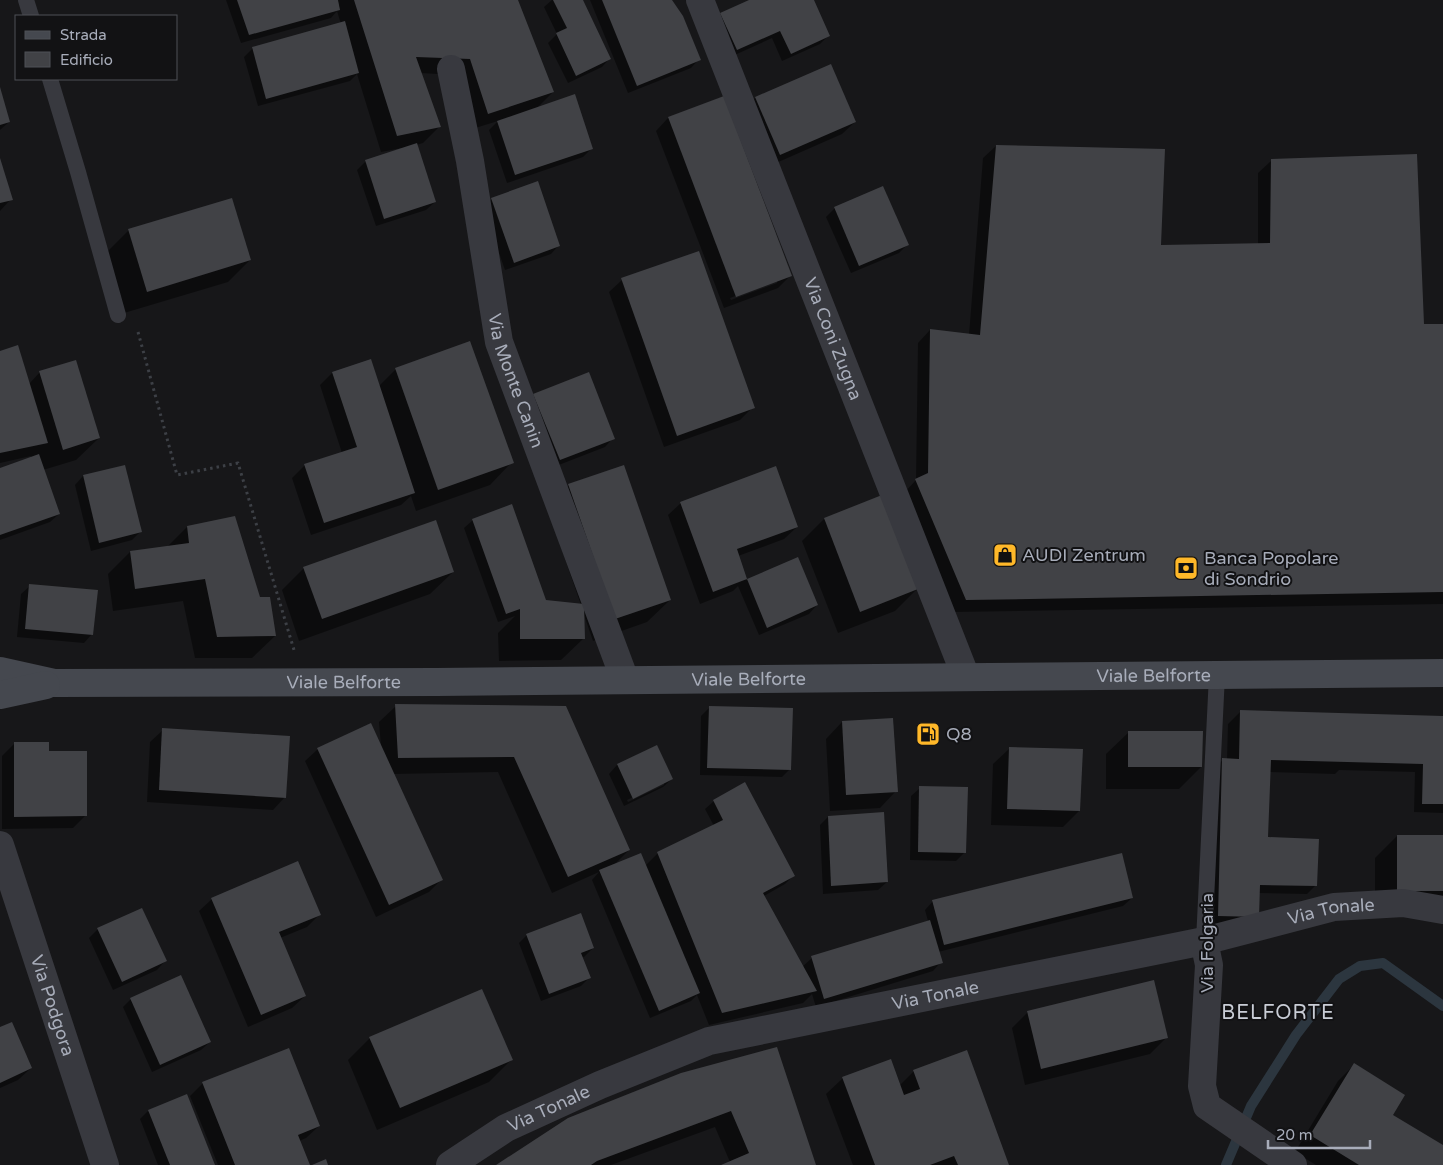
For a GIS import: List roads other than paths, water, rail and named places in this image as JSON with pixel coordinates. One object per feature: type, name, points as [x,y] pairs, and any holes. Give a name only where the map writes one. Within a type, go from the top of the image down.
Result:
[{"type":"main road","name":"Viale Belforte","points":[[0,671],[54,683]]},
{"type":"main road","name":"Viale Belforte","points":[[0,695],[54,683],[1443,673]]},
{"type":"street","name":"Via Coni Zugna","points":[[700,0],[966,677]]},
{"type":"street","name":"Via Monte Canin","points":[[451,69],[470,161],[499,342],[625,680]]},
{"type":"street","name":"Via Podgora","points":[[0,845],[105,1165]]},
{"type":"street","name":"Via Tonale","points":[[450,1165],[506,1128],[600,1085],[709,1041],[1204,941],[1334,907],[1403,904],[1443,910]]},
{"type":"street","name":"Via Folgaria","points":[[1204,941],[1209,965],[1202,1086],[1207,1106],[1293,1165]]},
{"type":"lane","points":[[26,0],[31,15]]},
{"type":"lane","points":[[50,80],[118,315]]},
{"type":"lane","name":"Via Folgaria","points":[[1204,941],[1217,675]]},
{"type":"waterway","points":[[1226,1165],[1251,1106],[1296,1035],[1339,979],[1360,966],[1383,963],[1443,1006]]},
{"type":"place","name":"AUDI Zentrum","points":[[1005,555]]},
{"type":"place","name":"Banca Popolare di Sondrio","points":[[1186,568]]},
{"type":"place","name":"Q8","points":[[928,734]]},
{"type":"district","name":"BELFORTE","points":[[1278,1012]]}]
